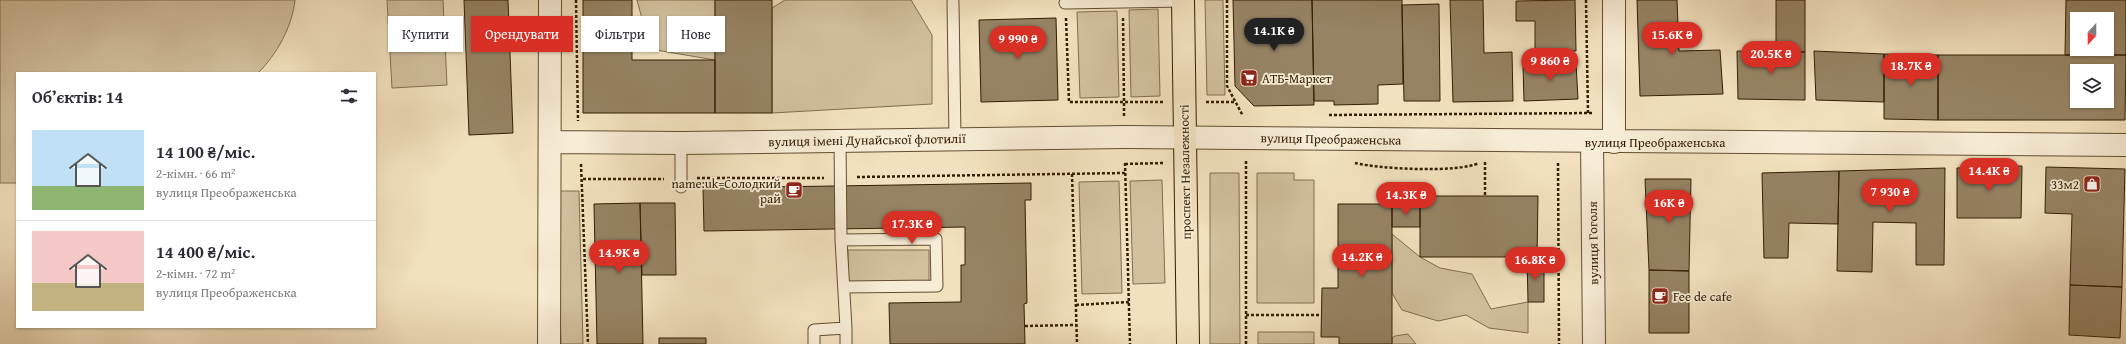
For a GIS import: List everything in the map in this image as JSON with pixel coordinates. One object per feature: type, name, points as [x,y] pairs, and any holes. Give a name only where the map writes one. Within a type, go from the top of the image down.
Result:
[{"type":"main road","name":"проспект Незалежності","points":[[1183,0],[1188,344]]},
{"type":"street","points":[[549,344],[550,0]]},
{"type":"street","points":[[1614,0],[1614,142]]},
{"type":"street","name":"вулиця імені Дунайської флотилії","points":[[550,142],[681,143],[955,138],[1184,138]]},
{"type":"street","name":"вулиця Преображенська","points":[[1184,138],[2126,145]]},
{"type":"street","name":"вулиця Гоголя","points":[[1592,142],[1594,344]]},
{"type":"lane","points":[[1065,3],[1183,0]]},
{"type":"lane","points":[[953,2],[955,138]]},
{"type":"lane","points":[[840,140],[841,240],[846,344]]},
{"type":"lane","points":[[681,143],[681,187]]},
{"type":"lane","points":[[841,240],[936,239],[937,286],[844,287]]},
{"type":"lane","points":[[814,344],[814,330],[846,328]]},
{"type":"path","points":[[576,0],[577,113],[583,179],[588,344]]},
{"type":"path","points":[[1227,0],[1227,86],[1243,115],[1245,138],[1246,344]]},
{"type":"path","points":[[1322,115],[1588,113],[1586,0]]},
{"type":"path","points":[[1065,3],[1069,102],[1124,102],[1123,2]]},
{"type":"path","points":[[1243,115],[1251,115]]},
{"type":"path","points":[[1125,137],[1130,344]]},
{"type":"path","points":[[1558,158],[1559,344]]},
{"type":"path","points":[[1484,160],[1485,196]]},
{"type":"path","points":[[1077,344],[1072,174],[1125,173]]},
{"type":"path","points":[[1076,305],[1129,302]]},
{"type":"path","points":[[1246,315],[1322,315]]},
{"type":"path","points":[[1025,326],[1076,325]]},
{"type":"shaded area","points":[[0,0],[295,0],[291,20],[282,40],[265,66],[259,72],[16,72],[16,183],[0,183]]},
{"type":"shaded area","points":[[387,0],[443,0],[444,16],[388,16],[388,18]]},
{"type":"shaded area","points":[[637,0],[715,0],[715,16],[667,16],[667,52],[659,51],[659,16],[641,16]]},
{"type":"shaded area","points":[[785,0],[911,0],[932,35],[932,104],[772,113],[772,8]]},
{"type":"shaded area","points":[[1205,0],[1223,0],[1225,95],[1207,95]]},
{"type":"shaded area","points":[[1158,9],[1160,96],[1131,97],[1129,10]]},
{"type":"shaded area","points":[[1117,11],[1119,97],[1080,98],[1077,12]]},
{"type":"shaded area","points":[[390,52],[445,52],[447,85],[392,88]]},
{"type":"shaded area","points":[[668,52],[715,52],[715,60]]},
{"type":"shaded area","points":[[1210,173],[1239,173],[1240,344],[1210,344]]},
{"type":"shaded area","points":[[1257,173],[1294,173],[1294,180],[1314,180],[1314,303],[1257,303]]},
{"type":"shaded area","points":[[1162,180],[1165,283],[1133,284],[1130,181]]},
{"type":"shaded area","points":[[1119,181],[1122,293],[1082,294],[1079,182]]},
{"type":"shaded area","points":[[557,191],[579,191],[583,344],[561,344]]},
{"type":"shaded area","points":[[1392,234],[1420,257],[1440,268],[1472,274],[1491,309],[1528,302],[1528,333],[1489,328],[1466,315],[1438,321],[1402,310],[1392,293]]},
{"type":"shaded area","points":[[848,250],[929,250],[929,282],[848,283]]},
{"type":"shaded area","points":[[1258,332],[1314,332],[1314,344],[1258,344]]},
{"type":"shaded area","points":[[1408,334],[1416,344],[1392,344],[1392,338],[1395,336]]},
{"type":"building","points":[[464,0],[508,0],[509,16],[471,16],[471,52],[510,52],[513,133],[469,135]]},
{"type":"building","points":[[583,0],[632,0],[632,16],[583,16]]},
{"type":"building","points":[[715,0],[772,0],[772,113],[715,113],[715,52],[725,52],[725,16],[715,16]]},
{"type":"building","points":[[1233,0],[1312,0],[1314,105],[1254,106],[1235,86]]},
{"type":"building","points":[[1312,0],[1402,0],[1403,84],[1378,85],[1378,104],[1334,105],[1334,101],[1314,101]]},
{"type":"building","points":[[1450,0],[1483,0],[1484,53],[1512,52],[1513,101],[1453,102]]},
{"type":"building","points":[[1575,0],[1576,51],[1535,52],[1535,21],[1516,21],[1516,1]]},
{"type":"building","points":[[1637,0],[1677,0],[1679,51],[1720,50],[1723,94],[1640,96]]},
{"type":"building","points":[[1776,0],[1805,0],[1805,52],[1776,51]]},
{"type":"building","points":[[2066,0],[2126,0],[2126,55],[2114,55],[2114,12],[2070,12],[2070,55],[2065,55]]},
{"type":"building","points":[[1439,4],[1440,101],[1404,101],[1402,5]]},
{"type":"building","points":[[1056,18],[1058,100],[981,102],[979,20]]},
{"type":"building","points":[[1737,51],[1805,52],[1805,100],[1738,99]]},
{"type":"building","points":[[1814,51],[1884,54],[1884,102],[1816,100]]},
{"type":"building","points":[[583,52],[632,52],[632,60],[715,60],[715,113],[583,113]]},
{"type":"building","points":[[1884,54],[1938,55],[1938,120],[1884,119]]},
{"type":"building","points":[[1938,55],[2126,55],[2125,120],[1938,120]]},
{"type":"building","points":[[1576,63],[1578,99],[1524,101],[1523,65]]},
{"type":"building","points":[[2022,166],[2021,218],[1957,218],[1957,168]]},
{"type":"building","points":[[2046,167],[2125,169],[2122,287],[2070,285],[2072,214],[2045,213]]},
{"type":"building","points":[[1945,168],[1944,265],[1916,265],[1916,223],[1873,222],[1872,272],[1837,271],[1839,171]]},
{"type":"building","points":[[1839,171],[1838,224],[1789,223],[1788,258],[1764,258],[1762,173]]},
{"type":"building","points":[[1645,179],[1691,179],[1689,271],[1649,270]]},
{"type":"building","points":[[1031,183],[1031,200],[1025,200],[1027,303],[1024,304],[1025,344],[890,344],[889,303],[961,302],[961,265],[965,265],[965,227],[704,231],[703,188]]},
{"type":"building","points":[[1420,196],[1538,196],[1537,257],[1420,257]]},
{"type":"building","points":[[640,203],[643,344],[597,344],[594,204]]},
{"type":"building","points":[[640,203],[675,203],[676,275],[642,275]]},
{"type":"building","points":[[1338,204],[1392,204],[1392,344],[1339,344],[1339,337],[1321,337],[1322,288],[1338,288]]},
{"type":"building","points":[[1392,204],[1420,205],[1420,227],[1392,227]]},
{"type":"building","points":[[1527,257],[1537,257],[1538,270],[1544,270],[1544,302],[1528,302]]},
{"type":"building","points":[[1649,270],[1689,271],[1689,333],[1649,333]]},
{"type":"building","points":[[2070,285],[2122,287],[2120,338],[2069,335]]},
{"type":"building","points":[[659,338],[706,338],[706,344],[659,344]]},
{"type":"place","name":"АТБ-Маркет","points":[[1249,78]]},
{"type":"place","name":"33м2","points":[[2092,184]]},
{"type":"place","name":"name:uk=Солодкий рай","points":[[794,190]]},
{"type":"place","name":"Fee de cafe","points":[[1660,296]]}]
